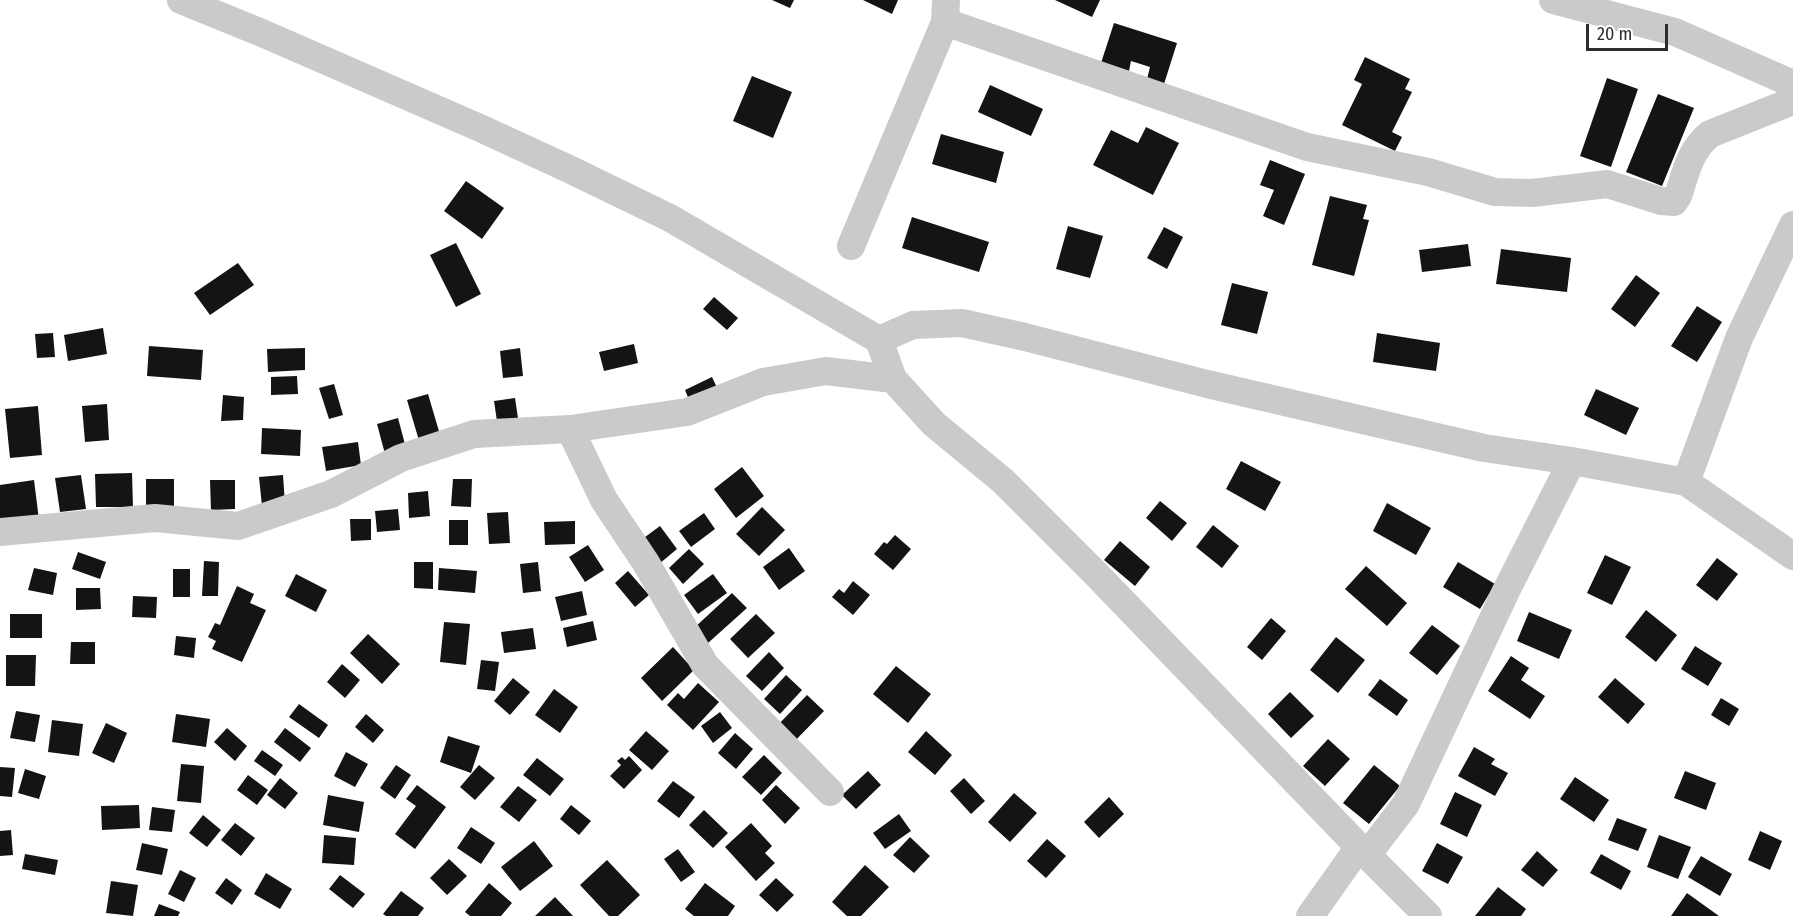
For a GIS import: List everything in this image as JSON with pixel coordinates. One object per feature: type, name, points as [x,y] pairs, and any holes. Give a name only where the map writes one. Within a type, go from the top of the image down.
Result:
[{"type":"street","points":[[181,0],[480,128],[589,178],[670,218],[879,340],[893,379],[934,424],[1003,481],[1428,916]]},
{"type":"street","points":[[1553,0],[1675,32],[1793,84]]},
{"type":"street","points":[[851,246],[945,11],[1306,147],[1428,172],[1496,192],[1532,193],[1607,184],[1661,201],[1674,202],[1694,150],[1700,142],[1710,134],[1793,100]]},
{"type":"street","points":[[1686,482],[1739,339],[1793,225]]},
{"type":"street","points":[[879,340],[913,324],[962,324],[1025,337],[1207,384],[1484,448],[1686,482],[1793,556]]},
{"type":"street","points":[[0,532],[155,518],[238,526],[331,494],[401,458],[474,434],[570,429],[687,412],[763,382],[826,370],[893,379]]},
{"type":"street","points":[[570,429],[604,500],[646,563],[705,665],[830,792]]},
{"type":"street","points":[[1310,916],[1363,851],[1406,804],[1506,591],[1572,461]]},
{"type":"building","points":[[772,0],[794,0],[790,8]]},
{"type":"building","points":[[863,0],[898,0],[892,14]]},
{"type":"building","points":[[1055,0],[1100,0],[1092,17]]},
{"type":"building","points":[[1114,23],[1177,43],[1164,84],[1147,79],[1150,67],[1131,61],[1129,71],[1101,63]]},
{"type":"building","points":[[1365,57],[1410,79],[1405,89],[1412,92],[1392,132],[1402,137],[1395,151],[1342,125],[1362,84],[1354,80]]},
{"type":"building","points":[[752,76],[792,92],[773,138],[733,121]]},
{"type":"building","points":[[1607,78],[1638,89],[1611,167],[1580,156]]},
{"type":"building","points":[[990,85],[1043,109],[1031,136],[978,112]]},
{"type":"building","points":[[1658,94],[1694,108],[1662,186],[1626,172]]},
{"type":"building","points":[[1146,127],[1179,143],[1153,195],[1093,165],[1111,130],[1138,143]]},
{"type":"building","points":[[941,134],[1004,152],[996,183],[932,164]]},
{"type":"building","points":[[1270,160],[1305,174],[1284,225],[1263,216],[1274,190],[1260,185]]},
{"type":"building","points":[[466,181],[504,208],[482,239],[444,211]]},
{"type":"building","points":[[1330,196],[1367,205],[1363,219],[1369,220],[1354,276],[1312,265]]},
{"type":"building","points":[[912,217],[989,242],[979,272],[902,248]]},
{"type":"building","points":[[1068,226],[1103,236],[1090,278],[1056,269]]},
{"type":"building","points":[[1164,227],[1183,237],[1167,269],[1147,258]]},
{"type":"building","points":[[456,243],[481,294],[456,307],[430,255]]},
{"type":"building","points":[[1468,244],[1471,266],[1422,272],[1419,250]]},
{"type":"building","points":[[1501,249],[1571,258],[1567,292],[1496,284]]},
{"type":"building","points":[[238,263],[254,285],[210,315],[194,293]]},
{"type":"building","points":[[1636,275],[1660,293],[1635,327],[1611,309]]},
{"type":"building","points":[[1232,283],[1268,292],[1257,334],[1221,325]]},
{"type":"building","points":[[714,297],[738,318],[727,330],[703,309]]},
{"type":"building","points":[[1697,306],[1722,322],[1697,362],[1671,346]]},
{"type":"building","points":[[103,328],[107,354],[68,361],[64,335]]},
{"type":"building","points":[[53,333],[55,357],[37,358],[35,334]]},
{"type":"building","points":[[1377,333],[1440,343],[1436,371],[1373,362]]},
{"type":"building","points":[[634,344],[638,363],[604,371],[599,352]]},
{"type":"building","points":[[149,346],[203,350],[201,380],[147,376]]},
{"type":"building","points":[[305,348],[305,370],[268,372],[267,349]]},
{"type":"building","points":[[520,348],[523,376],[503,378],[500,351]]},
{"type":"building","points":[[297,376],[298,394],[271,395],[271,377]]},
{"type":"building","points":[[712,377],[720,394],[692,407],[685,390]]},
{"type":"building","points":[[334,384],[343,415],[329,419],[319,388]]},
{"type":"building","points":[[1596,389],[1639,408],[1626,435],[1584,415]]},
{"type":"building","points":[[428,394],[441,438],[420,444],[407,400]]},
{"type":"building","points":[[223,395],[244,397],[243,420],[221,421]]},
{"type":"building","points":[[515,398],[519,425],[498,428],[494,401]]},
{"type":"building","points":[[107,404],[109,440],[85,442],[82,406]]},
{"type":"building","points":[[38,406],[42,455],[10,458],[5,409]]},
{"type":"building","points":[[398,418],[406,448],[385,454],[377,424]]},
{"type":"building","points":[[262,428],[301,430],[300,456],[261,454]]},
{"type":"building","points":[[358,442],[361,465],[326,471],[322,447]]},
{"type":"building","points":[[1241,461],[1281,482],[1265,511],[1226,489]]},
{"type":"building","points":[[742,467],[764,496],[736,518],[714,489]]},
{"type":"building","points":[[132,473],[133,507],[96,507],[95,474]]},
{"type":"building","points":[[81,475],[86,509],[60,512],[55,478]]},
{"type":"building","points":[[283,475],[285,504],[262,506],[259,477]]},
{"type":"building","points":[[146,479],[174,479],[174,513],[146,513]]},
{"type":"building","points":[[453,479],[472,479],[471,507],[451,506]]},
{"type":"building","points":[[34,480],[39,520],[0,525],[0,485]]},
{"type":"building","points":[[210,480],[235,480],[235,509],[211,510]]},
{"type":"building","points":[[428,491],[430,516],[409,518],[408,493]]},
{"type":"building","points":[[1160,501],[1187,523],[1172,541],[1146,518]]},
{"type":"building","points":[[1387,503],[1431,528],[1416,555],[1373,531]]},
{"type":"building","points":[[762,507],[785,530],[759,556],[736,534]]},
{"type":"building","points":[[398,509],[400,530],[377,532],[375,511]]},
{"type":"building","points":[[508,512],[510,543],[489,544],[487,513]]},
{"type":"building","points":[[704,513],[715,529],[691,547],[679,531]]},
{"type":"building","points":[[350,519],[371,519],[371,540],[351,541]]},
{"type":"building","points":[[449,520],[468,520],[468,545],[449,545]]},
{"type":"building","points":[[575,521],[575,544],[545,545],[544,522]]},
{"type":"building","points":[[1213,525],[1239,546],[1222,568],[1196,547]]},
{"type":"building","points":[[660,526],[677,549],[659,564],[641,540]]},
{"type":"building","points":[[895,535],[911,549],[893,570],[874,554],[884,542],[887,544]]},
{"type":"building","points":[[1120,541],[1150,567],[1135,586],[1104,560]]},
{"type":"building","points":[[588,545],[604,570],[585,582],[569,557]]},
{"type":"building","points":[[789,548],[805,571],[779,590],[763,567]]},
{"type":"building","points":[[689,549],[704,564],[683,584],[669,568]]},
{"type":"building","points":[[78,552],[106,562],[100,579],[72,569]]},
{"type":"building","points":[[1605,555],[1631,567],[1612,605],[1587,593]]},
{"type":"building","points":[[1717,558],[1738,574],[1717,601],[1696,585]]},
{"type":"building","points":[[204,561],[219,562],[218,596],[202,596]]},
{"type":"building","points":[[414,562],[433,562],[433,589],[414,588]]},
{"type":"building","points":[[538,562],[541,591],[523,593],[520,564]]},
{"type":"building","points":[[1458,562],[1495,584],[1480,609],[1443,587]]},
{"type":"building","points":[[1366,566],[1407,603],[1387,626],[1345,589]]},
{"type":"building","points":[[34,568],[57,573],[53,595],[28,590]]},
{"type":"building","points":[[439,568],[477,571],[475,593],[438,590]]},
{"type":"building","points":[[173,569],[190,569],[190,597],[173,597]]},
{"type":"building","points":[[628,571],[649,595],[635,607],[615,583]]},
{"type":"building","points":[[296,574],[327,590],[316,612],[285,596]]},
{"type":"building","points":[[713,574],[727,593],[698,614],[684,595]]},
{"type":"building","points":[[853,581],[870,595],[853,615],[832,597],[839,589],[844,593]]},
{"type":"building","points":[[237,586],[254,594],[250,603],[266,610],[242,662],[212,649],[216,641],[208,637],[215,623],[220,625]]},
{"type":"building","points":[[76,588],[100,588],[101,609],[76,610]]},
{"type":"building","points":[[582,591],[587,615],[561,621],[555,597]]},
{"type":"building","points":[[732,593],[747,608],[708,643],[694,628]]},
{"type":"building","points":[[133,596],[157,597],[156,618],[132,617]]},
{"type":"building","points":[[1646,610],[1677,635],[1656,662],[1625,637]]},
{"type":"building","points":[[1529,612],[1572,630],[1559,659],[1517,641]]},
{"type":"building","points":[[10,614],[42,614],[42,638],[10,638]]},
{"type":"building","points":[[756,614],[775,633],[748,658],[730,639]]},
{"type":"building","points":[[1271,618],[1286,631],[1262,660],[1247,647]]},
{"type":"building","points":[[593,621],[597,640],[567,647],[563,628]]},
{"type":"building","points":[[444,622],[470,624],[466,665],[440,662]]},
{"type":"building","points":[[1432,625],[1460,646],[1437,675],[1409,653]]},
{"type":"building","points":[[533,628],[536,649],[504,653],[501,632]]},
{"type":"building","points":[[368,634],[400,664],[382,684],[350,653]]},
{"type":"building","points":[[176,636],[196,638],[194,658],[174,655]]},
{"type":"building","points":[[1336,637],[1365,660],[1338,693],[1310,670]]},
{"type":"building","points":[[71,642],[95,642],[95,664],[70,664]]},
{"type":"building","points":[[1695,646],[1722,663],[1708,686],[1681,669]]},
{"type":"building","points":[[673,647],[694,670],[662,701],[641,678]]},
{"type":"building","points":[[769,652],[784,668],[762,691],[746,676]]},
{"type":"building","points":[[6,655],[36,655],[35,686],[6,686]]},
{"type":"building","points":[[1511,656],[1529,668],[1521,680],[1545,696],[1530,719],[1488,691]]},
{"type":"building","points":[[481,660],[499,662],[495,691],[477,689]]},
{"type":"building","points":[[342,664],[360,680],[345,698],[327,682]]},
{"type":"building","points":[[896,666],[931,694],[908,723],[873,694]]},
{"type":"building","points":[[786,675],[802,690],[780,714],[764,699]]},
{"type":"building","points":[[513,678],[530,692],[510,715],[494,701]]},
{"type":"building","points":[[1615,678],[1645,704],[1628,724],[1598,697]]},
{"type":"building","points":[[1380,679],[1408,700],[1397,716],[1368,695]]},
{"type":"building","points":[[698,683],[719,702],[693,730],[667,705],[678,693],[684,699]]},
{"type":"building","points":[[554,689],[578,707],[560,733],[535,715]]},
{"type":"building","points":[[1290,692],[1314,716],[1291,738],[1268,714]]},
{"type":"building","points":[[807,695],[824,711],[790,746],[773,730]]},
{"type":"building","points":[[1721,698],[1739,709],[1729,726],[1711,715]]},
{"type":"building","points":[[299,704],[328,725],[319,738],[289,717]]},
{"type":"building","points":[[16,711],[40,715],[35,742],[10,738]]},
{"type":"building","points":[[720,712],[732,728],[713,743],[701,726]]},
{"type":"building","points":[[176,714],[210,719],[206,747],[172,742]]},
{"type":"building","points":[[366,714],[384,730],[373,743],[355,727]]},
{"type":"building","points":[[52,720],[83,724],[79,756],[48,752]]},
{"type":"building","points":[[106,723],[127,733],[114,763],[92,753]]},
{"type":"building","points":[[227,728],[247,746],[235,761],[214,742]]},
{"type":"building","points":[[285,728],[311,748],[300,762],[274,742]]},
{"type":"building","points":[[646,731],[669,751],[652,770],[629,750]]},
{"type":"building","points":[[926,731],[952,755],[935,775],[908,752]]},
{"type":"building","points":[[735,733],[753,749],[736,769],[718,753]]},
{"type":"building","points":[[448,736],[480,746],[471,773],[440,762]]},
{"type":"building","points":[[1328,739],[1350,759],[1325,786],[1303,766]]},
{"type":"building","points":[[1474,747],[1495,759],[1491,764],[1508,773],[1495,796],[1458,776]]},
{"type":"building","points":[[262,750],[283,765],[275,776],[254,761]]},
{"type":"building","points":[[346,752],[368,764],[355,787],[334,776]]},
{"type":"building","points":[[764,755],[782,773],[761,795],[742,777]]},
{"type":"building","points":[[629,756],[642,770],[624,789],[610,776],[621,765],[617,761],[622,757],[625,760]]},
{"type":"building","points":[[537,758],[564,779],[550,796],[523,775]]},
{"type":"building","points":[[181,764],[204,766],[201,803],[177,801]]},
{"type":"building","points":[[396,765],[411,775],[395,799],[380,788]]},
{"type":"building","points":[[479,765],[495,778],[475,800],[460,787]]},
{"type":"building","points":[[1374,765],[1400,786],[1369,824],[1343,803]]},
{"type":"building","points":[[0,767],[15,768],[12,797],[0,796]]},
{"type":"building","points":[[25,769],[46,776],[39,799],[18,793]]},
{"type":"building","points":[[868,771],[881,785],[856,809],[842,795]]},
{"type":"building","points":[[1685,771],[1716,783],[1706,810],[1674,798]]},
{"type":"building","points":[[248,775],[268,790],[257,805],[237,790]]},
{"type":"building","points":[[1575,777],[1609,800],[1594,822],[1560,799]]},
{"type":"building","points":[[280,778],[298,793],[285,809],[267,795]]},
{"type":"building","points":[[964,778],[985,801],[971,814],[950,791]]},
{"type":"building","points":[[673,781],[695,797],[679,818],[657,801]]},
{"type":"building","points":[[417,785],[446,807],[415,849],[395,834],[416,806],[406,799]]},
{"type":"building","points":[[776,785],[800,808],[785,824],[762,800]]},
{"type":"building","points":[[518,786],[537,800],[519,822],[500,807]]},
{"type":"building","points":[[1455,792],[1482,805],[1467,837],[1440,824]]},
{"type":"building","points":[[1014,793],[1037,813],[1010,842],[988,822]]},
{"type":"building","points":[[328,795],[364,802],[359,832],[323,825]]},
{"type":"building","points":[[1109,797],[1124,814],[1099,838],[1084,822]]},
{"type":"building","points":[[139,805],[140,828],[102,830],[101,806]]},
{"type":"building","points":[[571,805],[591,821],[579,835],[560,819]]},
{"type":"building","points":[[152,807],[175,810],[172,832],[149,830]]},
{"type":"building","points":[[704,810],[728,833],[713,848],[689,825]]},
{"type":"building","points":[[899,814],[911,831],[885,849],[873,833]]},
{"type":"building","points":[[203,815],[221,830],[207,847],[189,833]]},
{"type":"building","points":[[1617,818],[1647,829],[1638,851],[1608,840]]},
{"type":"building","points":[[235,823],[255,838],[241,856],[221,840]]},
{"type":"building","points":[[751,823],[772,846],[765,853],[775,863],[756,881],[725,847]]},
{"type":"building","points":[[471,827],[495,843],[481,864],[457,848]]},
{"type":"building","points":[[11,830],[13,855],[0,856],[0,831]]},
{"type":"building","points":[[1760,831],[1782,841],[1770,870],[1748,860]]},
{"type":"building","points":[[324,835],[356,838],[354,865],[322,863]]},
{"type":"building","points":[[1659,835],[1691,847],[1678,879],[1647,867]]},
{"type":"building","points":[[910,837],[930,856],[914,873],[893,855]]},
{"type":"building","points":[[1047,839],[1066,856],[1046,878],[1027,861]]},
{"type":"building","points":[[534,841],[553,866],[520,891],[501,867]]},
{"type":"building","points":[[142,843],[168,849],[162,875],[136,870]]},
{"type":"building","points":[[1437,843],[1463,857],[1448,884],[1422,871]]},
{"type":"building","points":[[678,849],[695,872],[681,882],[664,859]]},
{"type":"building","points":[[1537,851],[1558,870],[1543,887],[1521,870]]},
{"type":"building","points":[[25,854],[58,860],[55,875],[22,869]]},
{"type":"building","points":[[1601,854],[1631,871],[1621,890],[1590,873]]},
{"type":"building","points":[[1701,856],[1732,874],[1720,896],[1688,877]]},
{"type":"building","points":[[449,859],[467,876],[447,895],[430,878]]},
{"type":"building","points":[[607,860],[640,895],[618,916],[609,916],[580,885]]},
{"type":"building","points":[[865,865],[889,887],[861,916],[847,916],[832,902]]},
{"type":"building","points":[[180,870],[196,878],[184,902],[168,894]]},
{"type":"building","points":[[266,873],[292,889],[280,909],[254,894]]},
{"type":"building","points":[[340,875],[365,894],[353,908],[329,889]]},
{"type":"building","points":[[226,878],[242,890],[232,905],[215,893]]},
{"type":"building","points":[[776,878],[794,895],[777,912],[759,895]]},
{"type":"building","points":[[111,881],[138,885],[133,916],[106,913]]},
{"type":"building","points":[[489,883],[512,903],[501,916],[470,916],[465,912]]},
{"type":"building","points":[[705,883],[735,906],[728,916],[694,916],[685,909]]},
{"type":"building","points":[[1498,887],[1526,909],[1521,916],[1475,916]]},
{"type":"building","points":[[401,891],[424,908],[418,916],[386,916],[383,914]]},
{"type":"building","points":[[1687,893],[1719,916],[1671,916]]},
{"type":"building","points":[[555,897],[573,916],[535,916]]},
{"type":"building","points":[[159,904],[180,912],[178,916],[154,916]]}]
